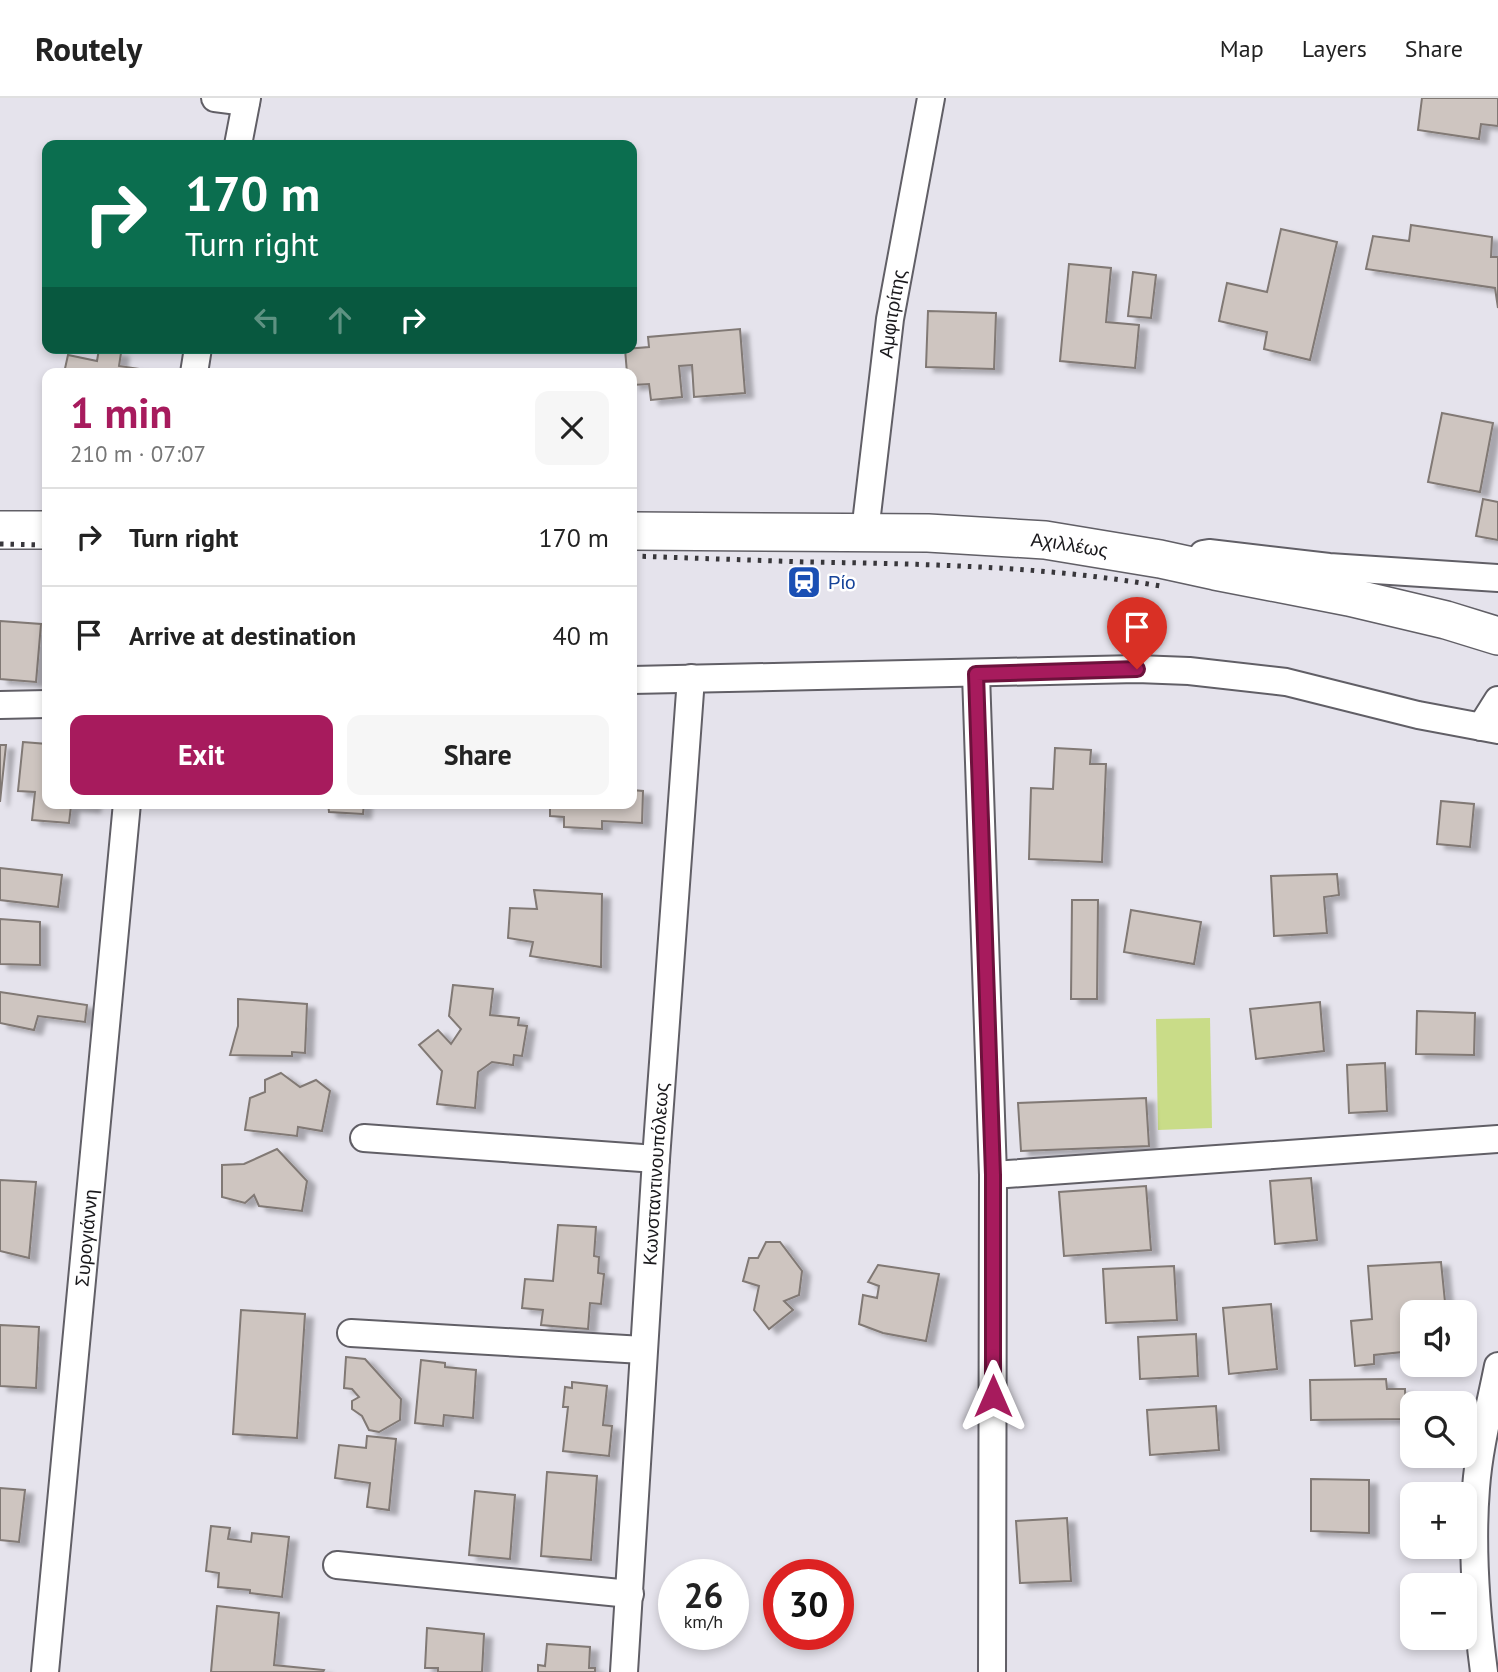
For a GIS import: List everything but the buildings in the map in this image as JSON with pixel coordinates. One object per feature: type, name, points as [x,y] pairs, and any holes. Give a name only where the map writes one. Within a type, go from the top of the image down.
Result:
[{"type":"street","points":[[215,98],[246,100],[239,140]]},
{"type":"street","name":"Αμφιτρίτης","points":[[865,532],[891,308],[931,98]]},
{"type":"street","points":[[0,530],[42,530]]},
{"type":"street","name":"Αχιλλέως","points":[[637,531],[865,532],[1045,540],[1095,547],[1349,597],[1446,620],[1498,636]]},
{"type":"street","points":[[1180,564],[1191,555],[1209,553],[1329,567],[1498,578]]},
{"type":"street","points":[[637,680],[1137,669],[1189,671],[1286,682],[1418,715],[1490,728],[1498,699]]},
{"type":"street","points":[[976,674],[993,1175],[992,1672]]},
{"type":"street","name":"Κωνσταντινουπόλεως","points":[[624,1672],[643,1350],[691,678]]},
{"type":"street","points":[[0,705],[42,704]]},
{"type":"street","name":"Συρογιάννη","points":[[45,1672],[126,809]]},
{"type":"street","points":[[364,1138],[656,1159]]},
{"type":"street","points":[[993,1175],[1498,1139]]},
{"type":"street","points":[[351,1333],[643,1350]]},
{"type":"street","points":[[1484,1672],[1477,1619],[1473,1549],[1476,1486],[1483,1436],[1498,1366]]},
{"type":"street","points":[[337,1565],[630,1594]]},
{"type":"green space","points":[[1210,1018],[1212,1128],[1158,1130],[1156,1019]]},
{"type":"railway","points":[[0,544],[42,545]]},
{"type":"railway","points":[[637,556],[987,567],[1166,587]]},
{"type":"place","name":"Ρίο","points":[[804,582]]},
{"type":"route","points":[[993,1396],[993,1175],[976,674],[1137,669]]}]
